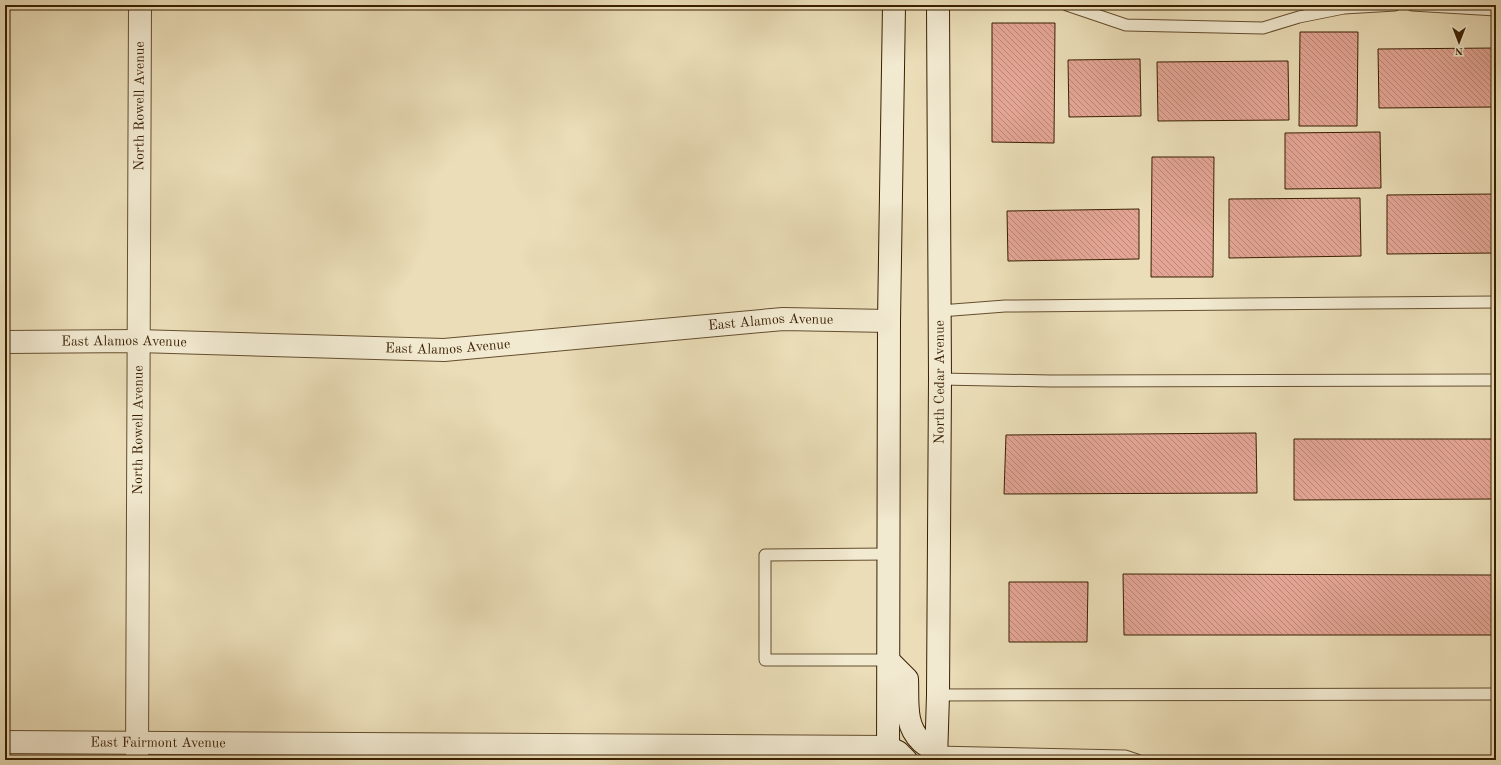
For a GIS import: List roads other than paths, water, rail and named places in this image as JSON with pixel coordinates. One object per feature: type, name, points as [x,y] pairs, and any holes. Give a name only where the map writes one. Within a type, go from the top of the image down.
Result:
[{"type":"street","name":"North Rowell Avenue","points":[[137,751],[140,5]]},
{"type":"street","points":[[894,5],[889,321],[888,754],[898,752],[906,760]]},
{"type":"street","name":"North Cedar Avenue","points":[[936,756],[938,695],[940,379],[938,5]]},
{"type":"street","name":"East Alamos Avenue","points":[[5,342],[138,341],[444,350],[783,319],[889,321]]},
{"type":"street","points":[[888,660],[907,679],[908,719],[913,732],[936,756]]},
{"type":"street","name":"East Fairmont Avenue","points":[[5,742],[137,751],[888,754]]},
{"type":"lane","points":[[1067,5],[1126,25],[1264,28],[1299,18],[1344,8],[1395,5]]},
{"type":"lane","points":[[1412,5],[1496,10]]},
{"type":"lane","points":[[940,311],[1005,306],[1496,302]]},
{"type":"lane","points":[[940,379],[1051,381],[1496,380]]},
{"type":"lane","points":[[888,660],[765,660],[765,555],[889,554]]},
{"type":"lane","points":[[938,695],[1496,694]]},
{"type":"lane","points":[[936,756],[1125,756],[1138,760]]}]
